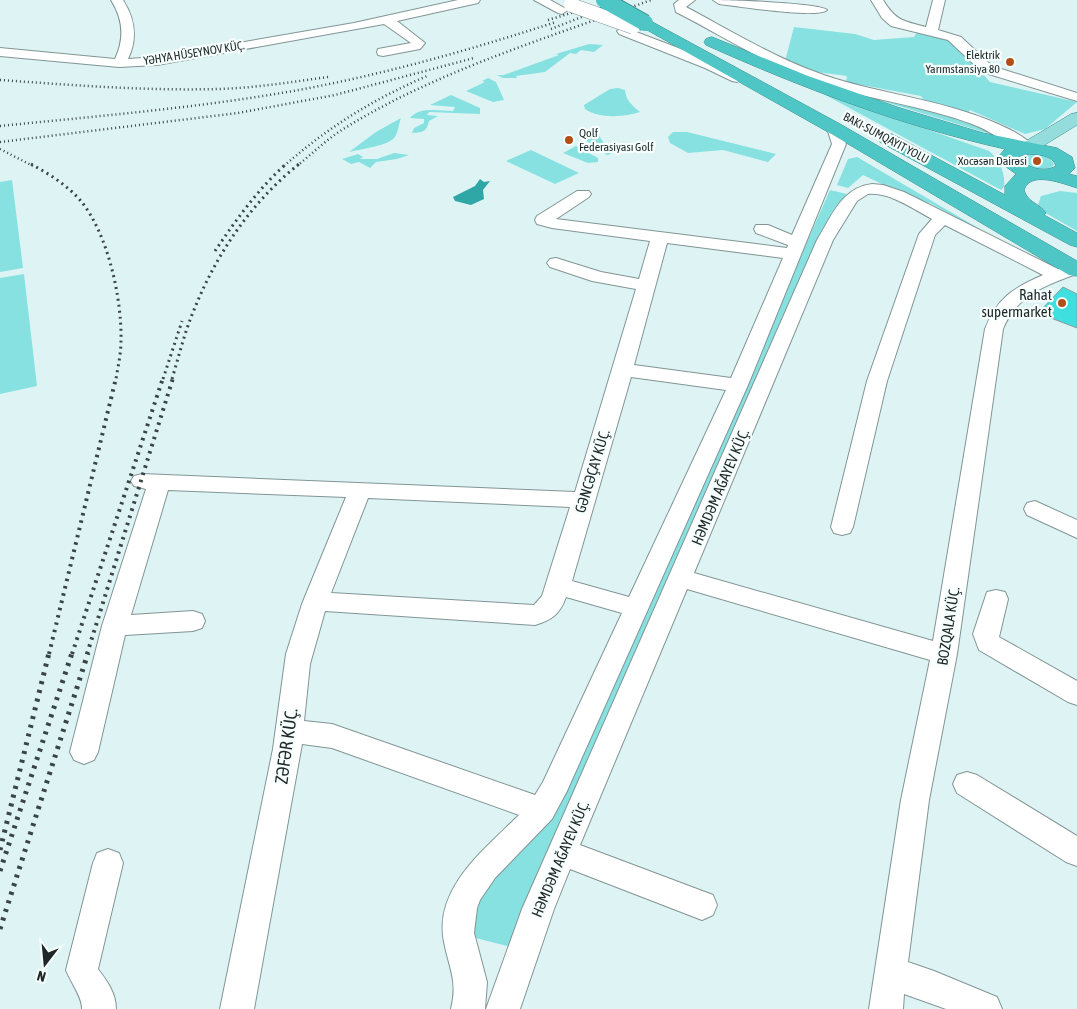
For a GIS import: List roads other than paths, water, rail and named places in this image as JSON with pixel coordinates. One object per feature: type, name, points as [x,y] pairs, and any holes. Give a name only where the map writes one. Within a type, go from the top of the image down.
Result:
[{"type":"highway","points":[[604,0],[633,27],[783,100],[834,128],[1070,271]]},
{"type":"highway","points":[[632,0],[1077,240]]},
{"type":"highway","points":[[696,34],[774,69],[842,95],[972,136],[1049,152],[1069,161],[1063,171],[1052,174],[1038,174],[1021,179],[1014,188],[1014,193],[1022,203],[1077,240]]},
{"type":"highway","points":[[1027,148],[1012,152],[1008,156],[1008,160],[1018,168],[1077,182]]},
{"type":"highway","points":[[1039,215],[1033,206],[1031,198],[1037,191],[1054,188],[1077,189]]},
{"type":"main road","points":[[1027,148],[1077,118]]},
{"type":"main road","points":[[1069,161],[1066,142],[1077,130]]},
{"type":"street","points":[[117,0],[129,20],[126,50],[119,63]]},
{"type":"street","name":"YƏHYA HÜSEYNOV KÜÇ.","points":[[0,52],[119,63],[176,58],[387,20],[474,0]]},
{"type":"street","points":[[540,0],[560,4],[633,27],[783,100]]},
{"type":"street","points":[[689,0],[680,4],[680,9],[798,70],[833,83],[911,100],[960,114],[1000,130],[1027,148]]},
{"type":"street","points":[[718,0],[822,10]]},
{"type":"street","points":[[877,0],[889,19],[903,26],[958,40],[976,61],[987,69],[1077,97]]},
{"type":"street","points":[[931,32],[939,0]]},
{"type":"street","points":[[383,52],[415,46],[419,43],[387,20]]},
{"type":"street","points":[[468,1009],[471,983],[458,940],[458,928],[460,913],[468,891],[476,876],[490,860],[542,810],[553,791],[738,385],[823,186],[838,144],[838,137],[834,128]]},
{"type":"street","points":[[823,186],[855,194],[872,189],[890,192],[1070,271]]},
{"type":"street","points":[[583,194],[543,220],[552,223],[660,237],[796,249]]},
{"type":"street","name":"HƏMDƏM AĞAYEV KÜÇ.","points":[[503,1009],[538,909],[812,271],[826,240],[855,194]]},
{"type":"street","points":[[842,527],[877,381],[927,234],[935,224],[946,218]]},
{"type":"street","points":[[762,229],[796,249]]},
{"type":"street","name":"GƏNCƏÇAY KÜÇ.","points":[[316,601],[535,615],[544,613],[550,608],[623,370],[660,237]]},
{"type":"street","points":[[556,263],[598,277],[647,286]]},
{"type":"street","name":"BOZQALA KÜÇ.","points":[[886,1009],[915,800],[944,654],[994,329],[999,314],[1006,304],[1023,290],[1070,271]]},
{"type":"street","points":[[623,370],[738,385]]},
{"type":"street","points":[[84,752],[151,481],[583,500]]},
{"type":"street","name":"ZƏFƏR KÜÇ.","points":[[237,1009],[251,926],[271,840],[290,731],[295,679],[301,645],[316,601],[346,532],[360,490]]},
{"type":"street","points":[[1035,509],[1077,530]]},
{"type":"street","points":[[681,578],[944,654]]},
{"type":"street","points":[[558,586],[637,608]]},
{"type":"street","points":[[996,599],[986,634],[988,643],[1077,694]]},
{"type":"street","points":[[115,626],[193,621]]},
{"type":"street","points":[[290,731],[332,736],[542,810]]},
{"type":"street","points":[[967,784],[1077,852]]},
{"type":"street","points":[[563,852],[702,905]]},
{"type":"street","points":[[99,1009],[101,999],[94,987],[86,981],[82,970],[108,863]]},
{"type":"street","points":[[891,973],[934,987],[985,1009]]},
{"type":"railway","points":[[551,29],[625,0]]},
{"type":"railway","points":[[297,166],[339,132],[381,107],[418,89],[495,56],[651,0]]},
{"type":"railway","points":[[548,20],[581,10]]},
{"type":"railway","points":[[0,126],[184,107],[326,85],[426,61],[556,22]]},
{"type":"railway","points":[[0,142],[238,113],[335,95],[474,58]]},
{"type":"railway","points":[[284,166],[317,139],[352,115],[388,94],[427,76]]},
{"type":"railway","points":[[0,80],[109,87],[218,89],[273,85],[328,77]]},
{"type":"railway","points":[[0,149],[33,166]]},
{"type":"railway","points":[[31,164],[57,180],[80,200],[90,214],[106,248],[116,287],[121,324],[121,341],[116,379]]},
{"type":"railway","points":[[172,379],[199,297],[221,255],[248,215],[299,164]]},
{"type":"railway","points":[[215,251],[239,216],[284,166]]},
{"type":"railway","points":[[163,379],[182,321]]},
{"type":"railway","points":[[49,654],[116,378]]},
{"type":"railway","points":[[72,654],[163,378]]},
{"type":"railway","points":[[87,654],[173,378]]},
{"type":"railway","points":[[0,850],[49,653]]},
{"type":"railway","points":[[0,871],[72,653]]},
{"type":"railway","points":[[0,929],[88,653]]},
{"type":"place","name":"Elektrik Yarımstansiya 80","points":[[1010,62]]},
{"type":"place","name":"Qolf Federasiyası Golf","points":[[569,140]]},
{"type":"place","name":"Xocəsən Dairəsi","points":[[1037,161]]},
{"type":"place","name":"Rahat supermarket","points":[[1062,303]]}]
